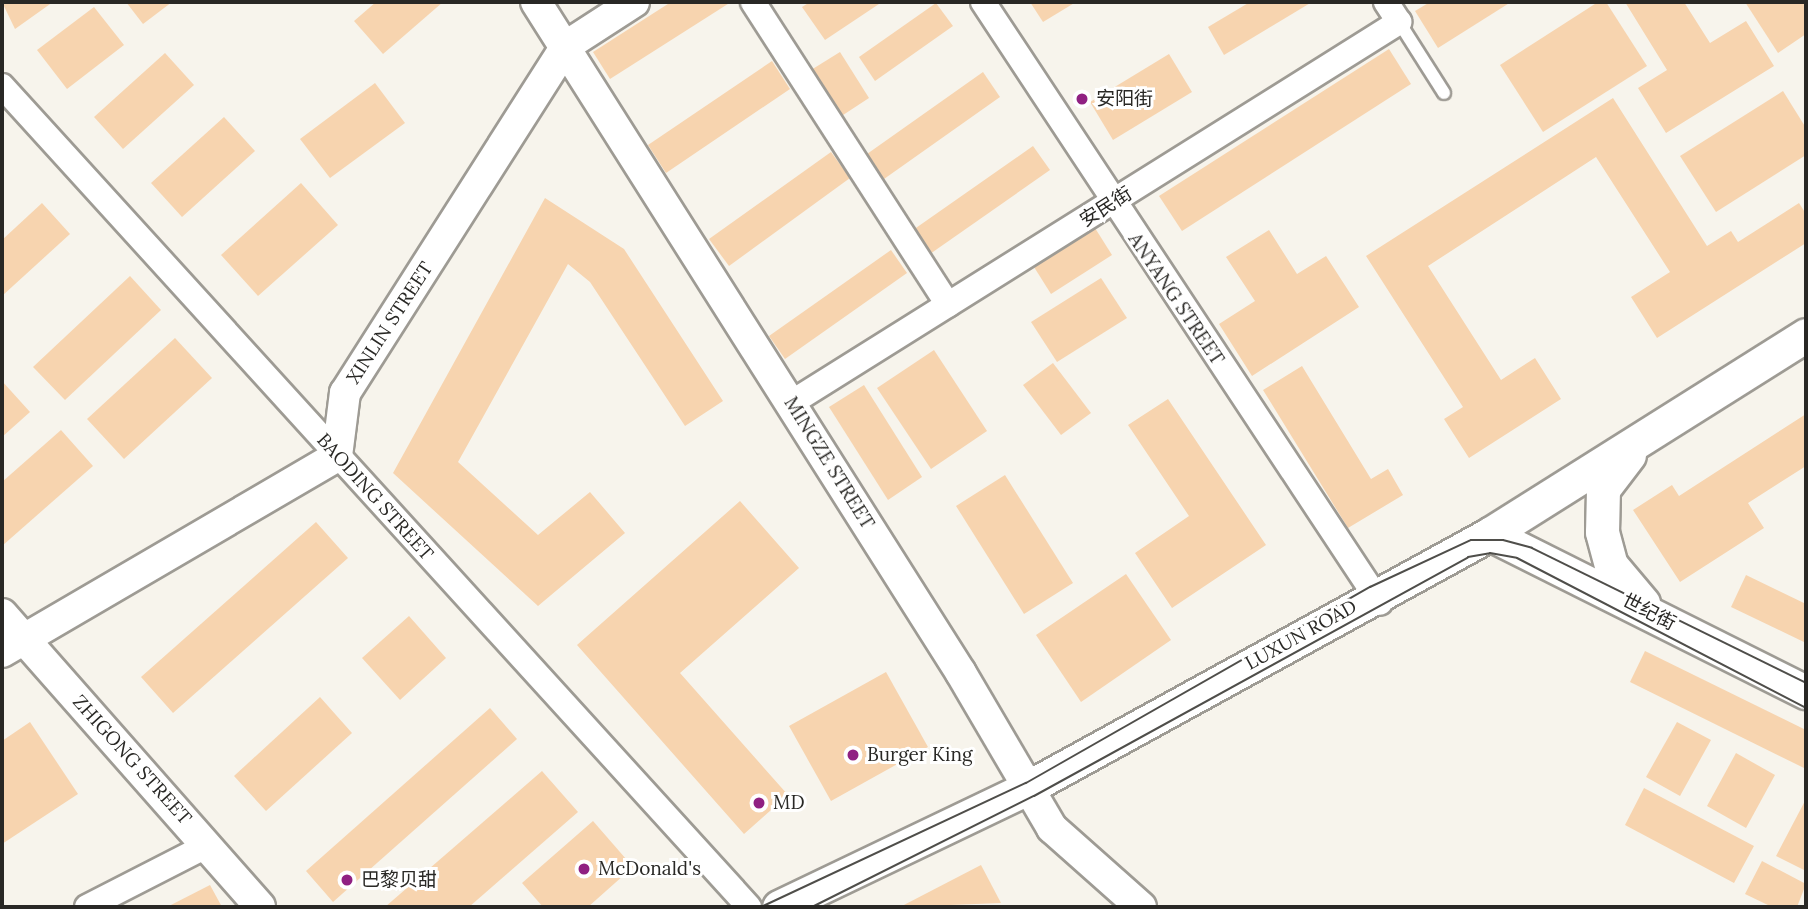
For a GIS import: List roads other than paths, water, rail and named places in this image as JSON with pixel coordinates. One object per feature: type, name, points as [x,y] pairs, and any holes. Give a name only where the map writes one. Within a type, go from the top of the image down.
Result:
[{"type":"main road","name":"LUXUN ROAD","points":[[779,907],[1029,787],[1377,598],[1490,534],[1806,335]]},
{"type":"main road","points":[[1639,442],[1603,489],[1602,532],[1611,565],[1652,613]]},
{"type":"main road","name":"世纪街","points":[[1490,534],[1806,692]]},
{"type":"street","name":"MINGZE STREET","points":[[536,2],[791,403],[1052,828],[1141,907]]},
{"type":"street","name":"XINLIN STREET","points":[[337,456],[345,393],[566,46],[634,2]]},
{"type":"street","points":[[753,2],[948,306]]},
{"type":"street","name":"ANYANG STREET","points":[[983,2],[1112,203],[1377,598]]},
{"type":"street","name":"安民街","points":[[791,403],[1112,203],[1392,12]]},
{"type":"street","name":"BAODING STREET","points":[[2,86],[749,907]]},
{"type":"street","points":[[13,645],[337,456]]},
{"type":"street","name":"ZHIGONG STREET","points":[[2,614],[13,645],[208,845],[260,907]]},
{"type":"street","points":[[87,907],[208,845]]},
{"type":"lane","points":[[1392,12],[1444,93]]},
{"type":"tram line","points":[[761,907],[1026,783],[1370,587],[1471,540],[1503,540],[1532,548],[1806,683]]},
{"type":"tram line","points":[[812,907],[1034,796],[1468,557],[1490,553],[1517,558],[1806,708]]},
{"type":"place","name":"安阳街","points":[[1082,99]]},
{"type":"place","name":"Burger King","points":[[853,755]]},
{"type":"place","name":"MD","points":[[759,803]]},
{"type":"place","name":"McDonald's","points":[[584,869]]},
{"type":"place","name":"巴黎贝甜","points":[[347,880]]}]
